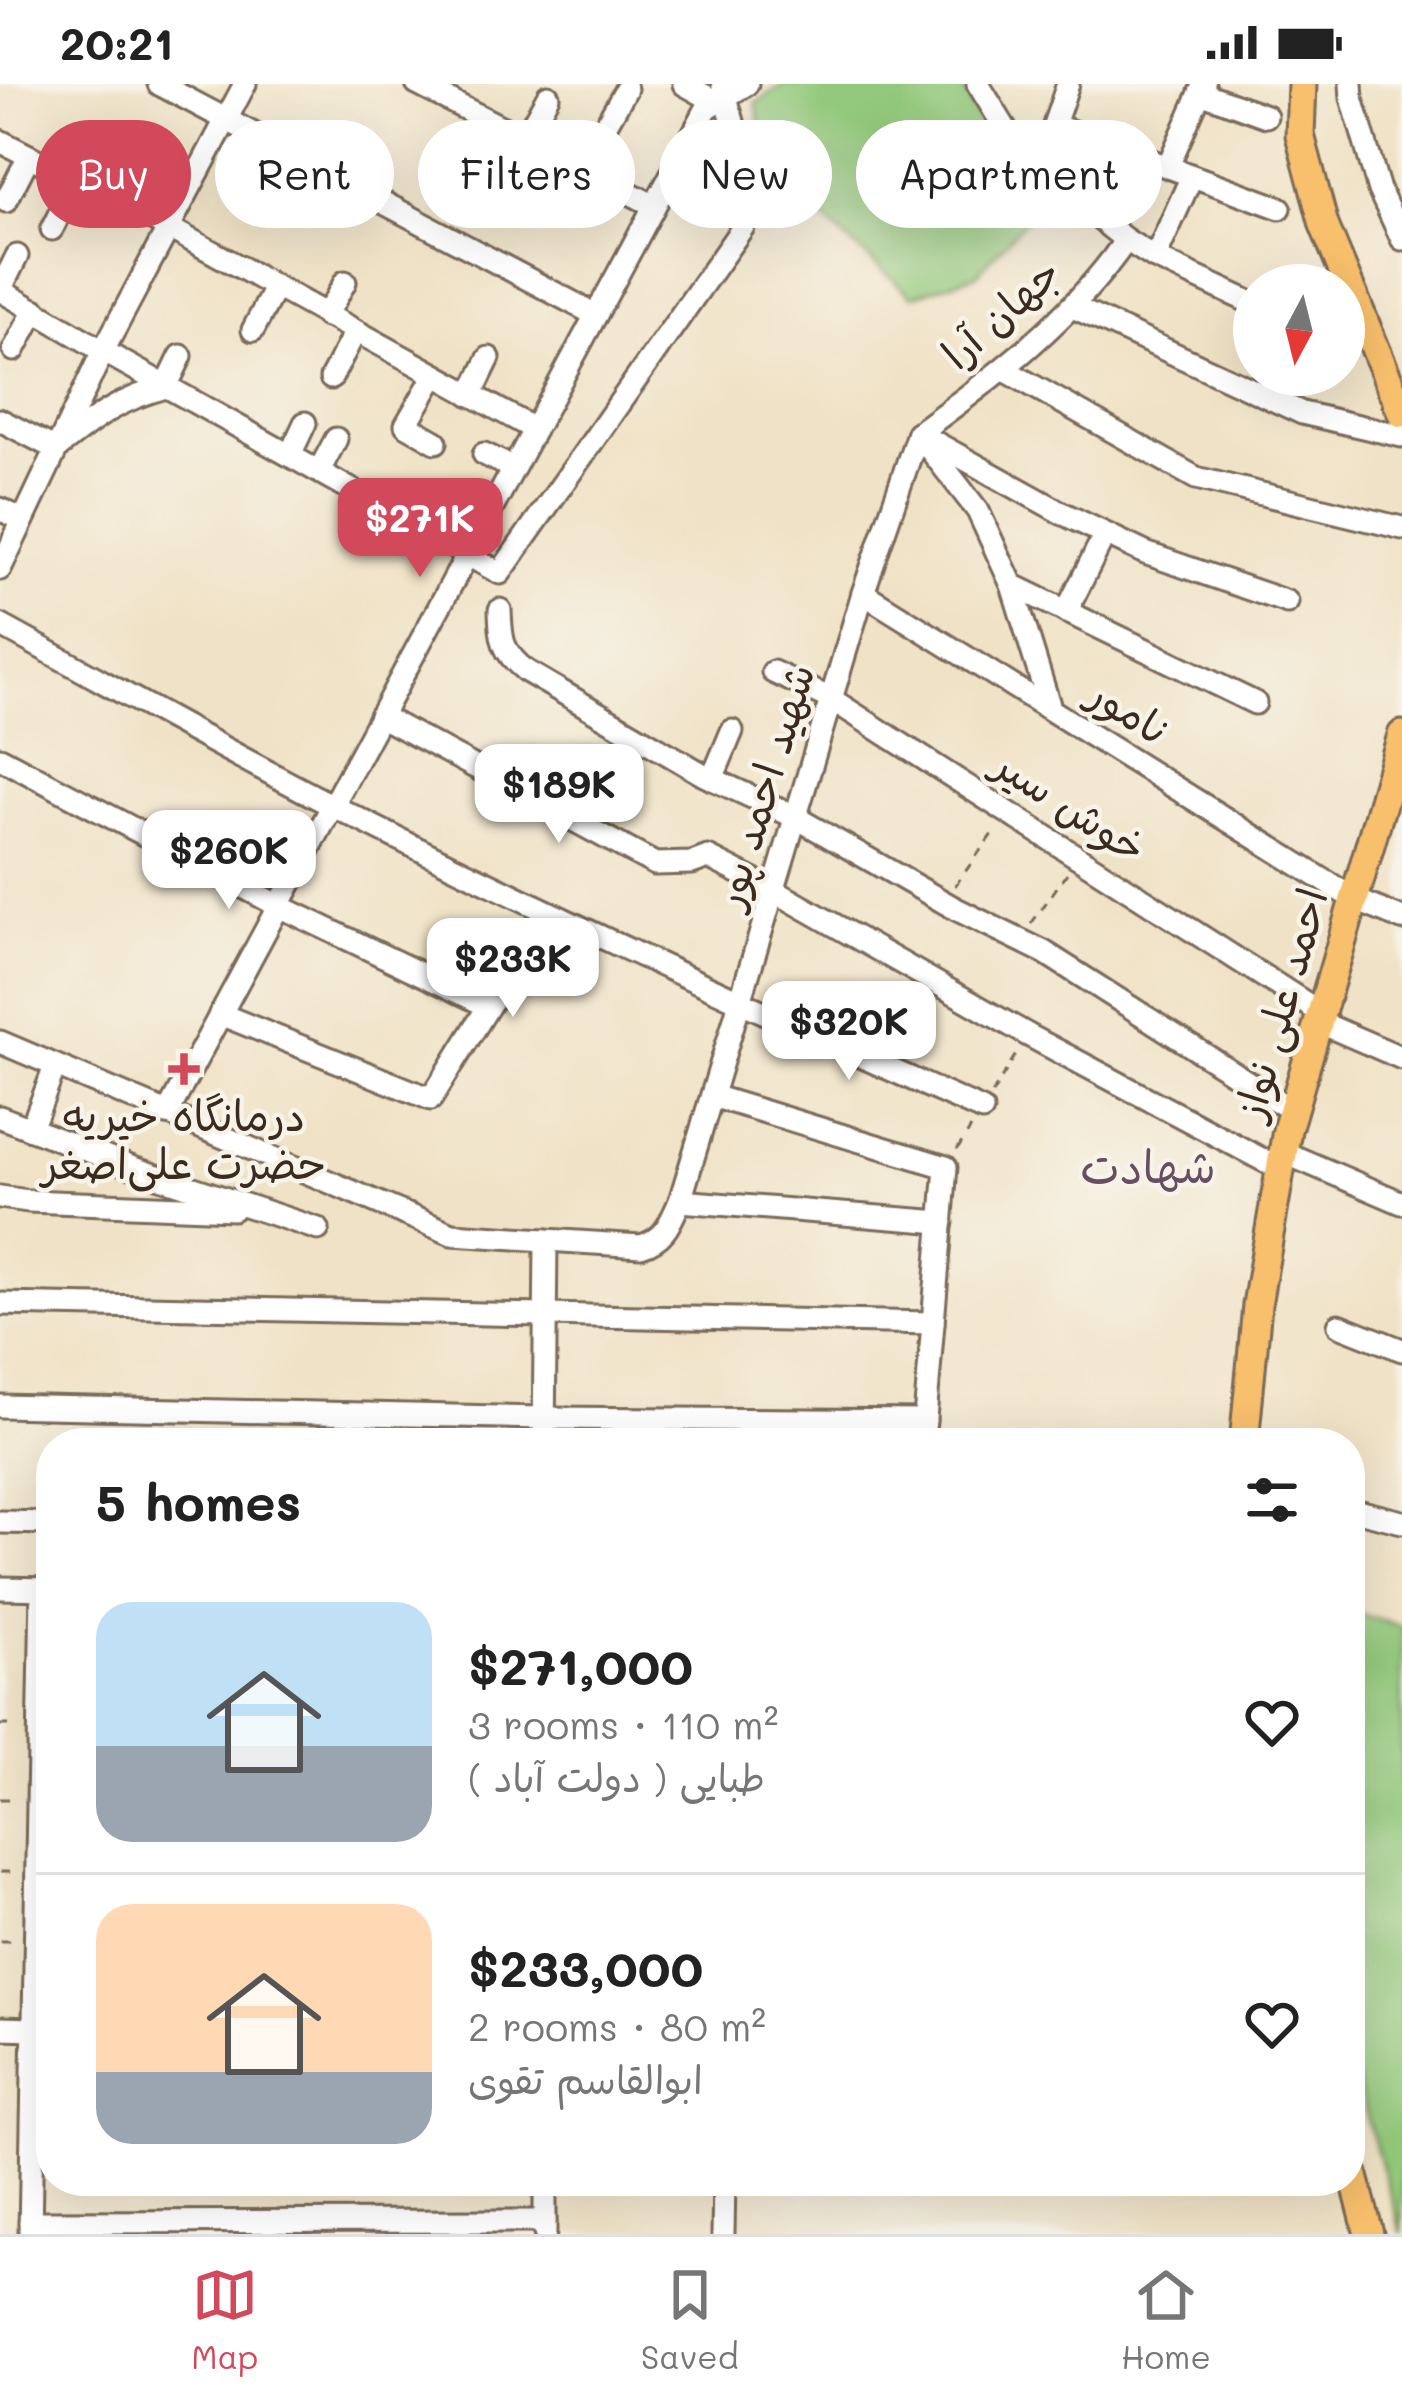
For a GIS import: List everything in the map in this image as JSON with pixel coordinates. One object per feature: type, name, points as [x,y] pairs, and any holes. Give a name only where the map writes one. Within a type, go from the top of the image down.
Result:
[{"type":"main road","points":[[1302,84],[1300,135],[1324,225],[1402,413]]},
{"type":"main road","name":"احمد علی نواز","points":[[1245,1428],[1257,1305],[1293,1111],[1400,747]]},
{"type":"main road","points":[[1359,2196],[1369,2234]]},
{"type":"street","points":[[159,84],[226,120],[245,84]]},
{"type":"street","points":[[684,84],[721,94]]},
{"type":"street","points":[[167,1114],[707,108],[721,94],[747,84]]},
{"type":"street","points":[[978,84],[1024,159],[1126,240],[1233,294]]},
{"type":"street","points":[[1068,84],[1054,125],[1280,208]]},
{"type":"street","points":[[1351,84],[1379,190],[1402,239]]},
{"type":"street","points":[[421,85],[491,120]]},
{"type":"street","points":[[1168,166],[1202,88],[1266,116]]},
{"type":"street","points":[[609,120],[626,89]]},
{"type":"street","points":[[17,256],[0,290],[500,573],[742,227],[753,191],[721,94]]},
{"type":"street","points":[[535,120],[548,96]]},
{"type":"street","points":[[0,141],[36,160]]},
{"type":"street","points":[[191,186],[215,141]]},
{"type":"street","points":[[6,201],[29,156]]},
{"type":"street","points":[[1155,258],[1192,176]]},
{"type":"street","points":[[1379,190],[1402,199]]},
{"type":"street","points":[[635,195],[653,205]]},
{"type":"street","points":[[394,209],[596,315]]},
{"type":"street","points":[[0,569],[104,351],[169,228],[535,429]]},
{"type":"street","name":"جهان آرا","points":[[918,433],[1004,370],[1073,307],[1126,240]]},
{"type":"street","points":[[326,316],[345,282]]},
{"type":"street","points":[[253,330],[275,288]]},
{"type":"street","points":[[1073,307],[1302,413],[1402,436]]},
{"type":"street","points":[[14,350],[35,310]]},
{"type":"street","points":[[331,378],[356,332]]},
{"type":"street","points":[[56,449],[103,412],[166,387],[181,356]]},
{"type":"street","points":[[471,394],[489,358]]},
{"type":"street","points":[[1004,370],[1196,478],[1402,528]]},
{"type":"street","points":[[435,375],[406,425],[436,442]]},
{"type":"street","points":[[0,420],[56,449]]},
{"type":"street","points":[[290,455],[305,423]]},
{"type":"street","points":[[918,433],[1144,553],[1287,602]]},
{"type":"street","points":[[918,433],[978,512],[1012,584],[1050,708]]},
{"type":"street","name":"شهید احمد پور","points":[[546,1240],[641,1246],[667,1231],[680,1202],[863,593],[918,433]]},
{"type":"street","points":[[320,471],[336,439]]},
{"type":"street","points":[[484,454],[513,468]]},
{"type":"street","points":[[0,508],[23,520]]},
{"type":"street","points":[[1066,612],[1105,534]]},
{"type":"street","points":[[1012,584],[1255,703]]},
{"type":"street","name":"نامور","points":[[863,593],[1354,899],[1402,919]]},
{"type":"street","points":[[500,610],[507,656],[517,664],[712,779],[795,817],[944,902],[1044,952],[1293,1111]]},
{"type":"street","points":[[0,625],[333,806],[547,912],[982,1110]]},
{"type":"street","name":"خوش سیر","points":[[773,673],[831,699],[1320,1017],[1402,1058]]},
{"type":"street","points":[[380,716],[655,865],[708,857],[1028,1035],[1282,1160],[1402,1202]]},
{"type":"street","points":[[712,779],[732,731]]},
{"type":"street","points":[[0,758],[279,906],[488,1006]]},
{"type":"street","points":[[220,1014],[431,1099],[547,912]]},
{"type":"street","points":[[0,1042],[452,1234],[546,1240],[544,1428]]},
{"type":"street","points":[[31,1129],[55,1067]]},
{"type":"street","points":[[712,1096],[946,1167],[924,1428]]},
{"type":"street","points":[[0,1117],[136,1169],[318,1229]]},
{"type":"street","points":[[0,1197],[256,1210]]},
{"type":"street","points":[[680,1202],[942,1222]]},
{"type":"street","points":[[0,1304],[933,1323]]},
{"type":"street","points":[[1340,1325],[1402,1350]]},
{"type":"street","points":[[0,1406],[815,1428]]},
{"type":"street","points":[[1365,1511],[1400,1517]]},
{"type":"street","points":[[0,1522],[36,1523]]},
{"type":"street","points":[[0,1588],[36,1589]]},
{"type":"street","points":[[36,2015],[36,2046]]},
{"type":"street","points":[[0,2028],[34,2029]]},
{"type":"street","points":[[36,2162],[30,2228],[544,2228],[544,2196]]},
{"type":"street","points":[[723,2234],[724,2196]]},
{"type":"path","points":[[944,902],[1007,812]]},
{"type":"path","points":[[1019,940],[1078,857]]},
{"type":"green space","points":[[784,84],[961,84],[978,120],[856,120],[856,228],[1018,228],[976,275],[912,296],[832,226],[832,120],[759,120],[756,103]]},
{"type":"green space","points":[[1365,1616],[1402,1626],[1402,2234],[1365,2110]]},
{"type":"place","name":"درمانگاه خیریه حضرت علی‌اصغر","points":[[184,1069]]},
{"type":"district","name":"شهادت","points":[[1148,1167]]}]
